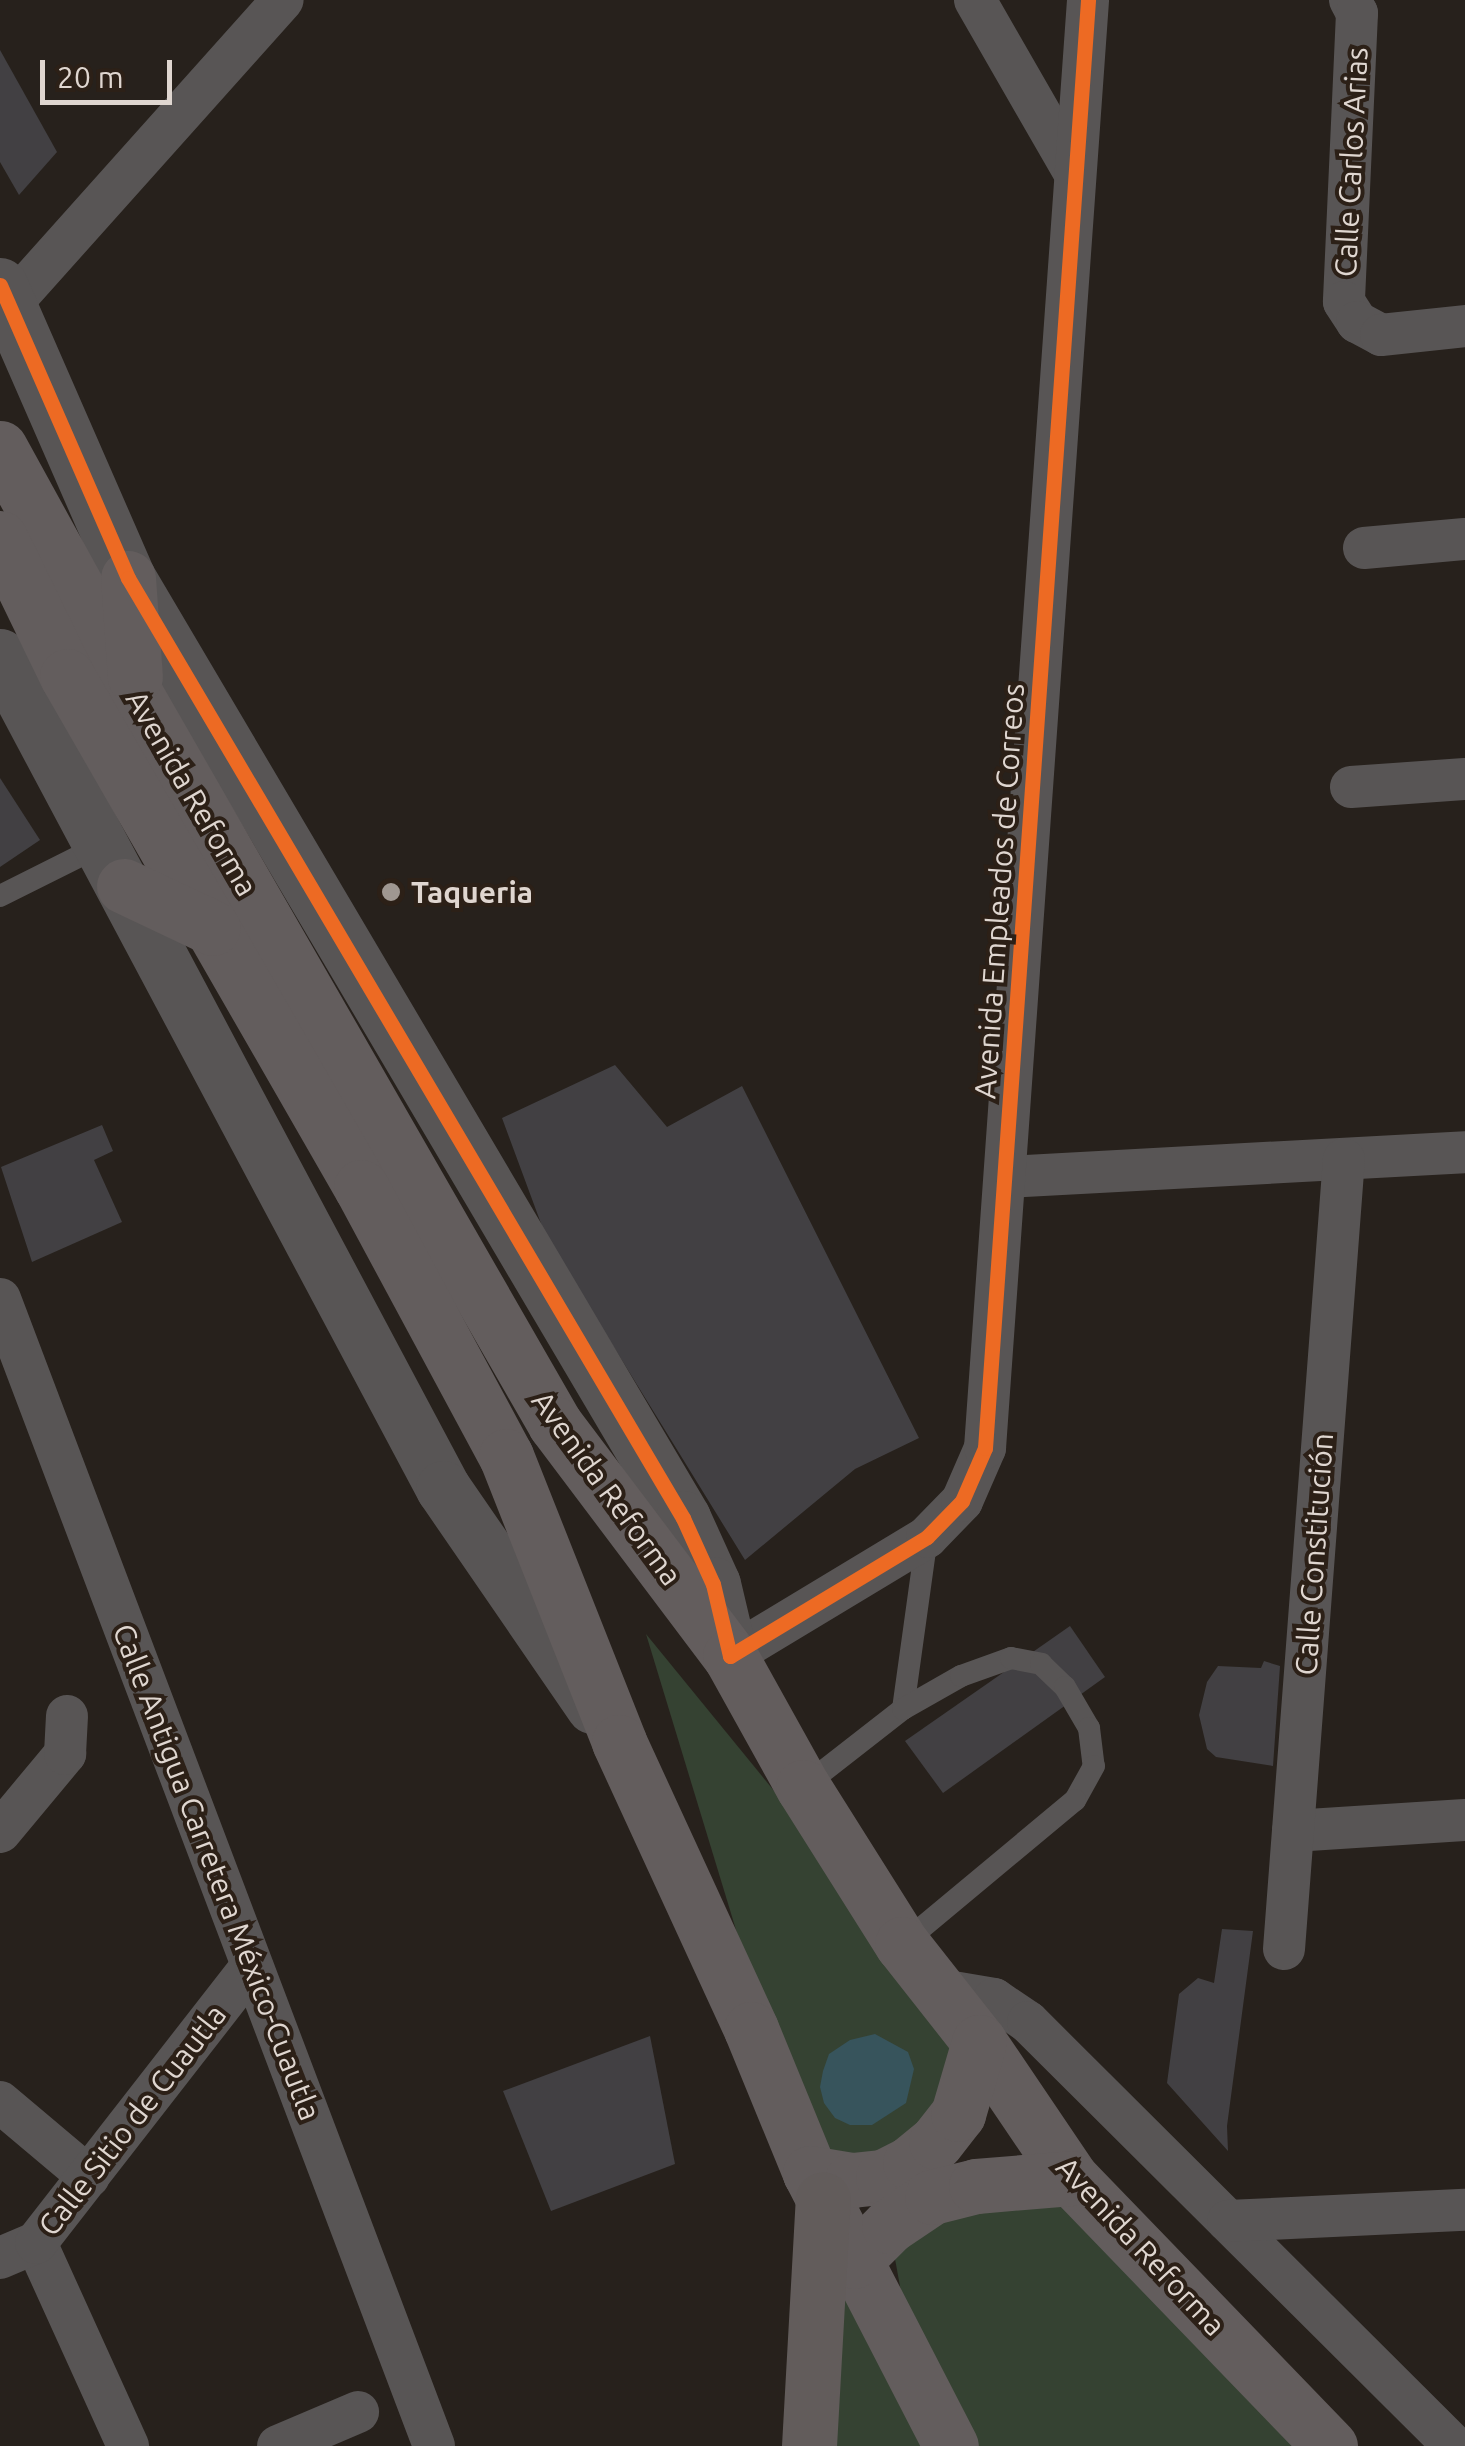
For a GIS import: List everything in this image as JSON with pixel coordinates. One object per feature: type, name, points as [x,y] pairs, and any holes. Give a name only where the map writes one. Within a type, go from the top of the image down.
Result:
[{"type":"highway","points":[[809,2446],[816,2186]]},
{"type":"main road","name":"Avenida Reforma","points":[[0,448],[136,695],[555,1424],[730,1656],[802,1788],[902,1944],[979,2042],[1071,2178],[1330,2446]]},
{"type":"main road","name":"Avenida Reforma","points":[[0,538],[68,676],[213,928],[506,1456],[619,1742],[752,2029],[816,2186],[950,2446]]},
{"type":"main road","points":[[128,578],[136,695]]},
{"type":"main road","points":[[112,866],[213,928]]},
{"type":"main road","points":[[816,2186],[883,2177],[910,2163],[936,2142],[958,2114],[979,2042]]},
{"type":"main road","points":[[854,2261],[888,2226],[932,2197],[976,2186],[1071,2178]]},
{"type":"street","points":[[283,0],[4,302],[128,578],[683,1518],[713,1584],[730,1656]]},
{"type":"street","points":[[975,0],[1074,172]]},
{"type":"street","name":"Avenida Empleados de Correos","points":[[730,1656],[928,1537],[962,1501],[985,1448],[1088,0]]},
{"type":"street","name":"Calle Carlos Arias","points":[[1350,0],[1357,12],[1344,302],[1358,322],[1381,335],[1465,326]]},
{"type":"street","points":[[1364,548],[1465,539]]},
{"type":"street","points":[[8,689],[112,866],[443,1488],[619,1742]]},
{"type":"street","points":[[1351,787],[1465,779]]},
{"type":"street","points":[[1007,1177],[1465,1152]]},
{"type":"street","name":"Calle Constitución","points":[[1284,1949],[1344,1159]]},
{"type":"street","name":"Calle Antigua Carretera México-Cuautla","points":[[0,1299],[434,2446]]},
{"type":"street","points":[[0,1832],[65,1754],[67,1716]]},
{"type":"street","points":[[1292,1831],[1465,1820]]},
{"type":"street","name":"Calle Sitio de Cuautla","points":[[18,2250],[88,2177],[252,1966]]},
{"type":"street","points":[[936,1988],[994,1999],[1028,2022],[1454,2446]]},
{"type":"street","points":[[0,2102],[88,2177]]},
{"type":"street","points":[[1228,2221],[1465,2210]]},
{"type":"street","points":[[18,2250],[128,2446]]},
{"type":"street","points":[[278,2446],[358,2412]]},
{"type":"lane","points":[[0,896],[112,866]]},
{"type":"lane","points":[[903,1710],[928,1537]]},
{"type":"lane","points":[[802,1788],[903,1710],[962,1676],[1011,1658],[1042,1664],[1065,1687],[1090,1728],[1094,1766],[1075,1800],[902,1944]]},
{"type":"green space","points":[[646,1634],[979,2042],[936,2142],[810,2173]]},
{"type":"green space","points":[[1071,2178],[1330,2446],[965,2446],[906,2319],[889,2226]]},
{"type":"green space","points":[[841,2235],[951,2446],[809,2446]]},
{"type":"water","points":[[875,2034],[908,2052],[914,2069],[906,2103],[872,2125],[850,2125],[835,2118],[824,2103],[820,2087],[823,2071],[829,2054],[850,2040]]},
{"type":"building","points":[[0,50],[57,152],[19,195],[0,162]]},
{"type":"building","points":[[0,778],[40,840],[0,867]]},
{"type":"building","points":[[615,1065],[667,1127],[742,1086],[919,1438],[855,1469],[745,1560],[546,1237],[502,1118]]},
{"type":"building","points":[[102,1125],[113,1151],[94,1160],[122,1222],[32,1262],[1,1167]]},
{"type":"building","points":[[1070,1626],[1105,1677],[943,1793],[905,1741]]},
{"type":"building","points":[[1264,1661],[1280,1666],[1273,1766],[1216,1757],[1207,1749],[1199,1715],[1207,1682],[1218,1666],[1261,1668]]},
{"type":"building","points":[[1222,1929],[1253,1931],[1227,2126],[1228,2151],[1167,2083],[1179,1994],[1198,1978],[1214,1983]]},
{"type":"building","points":[[650,2036],[675,2164],[551,2211],[503,2091]]},
{"type":"cycle path","points":[[0,285],[128,578],[683,1518],[713,1584],[730,1656],[927,1537],[962,1501],[985,1448],[1088,0]]},
{"type":"place","name":"Taqueria","points":[[391,892]]}]
